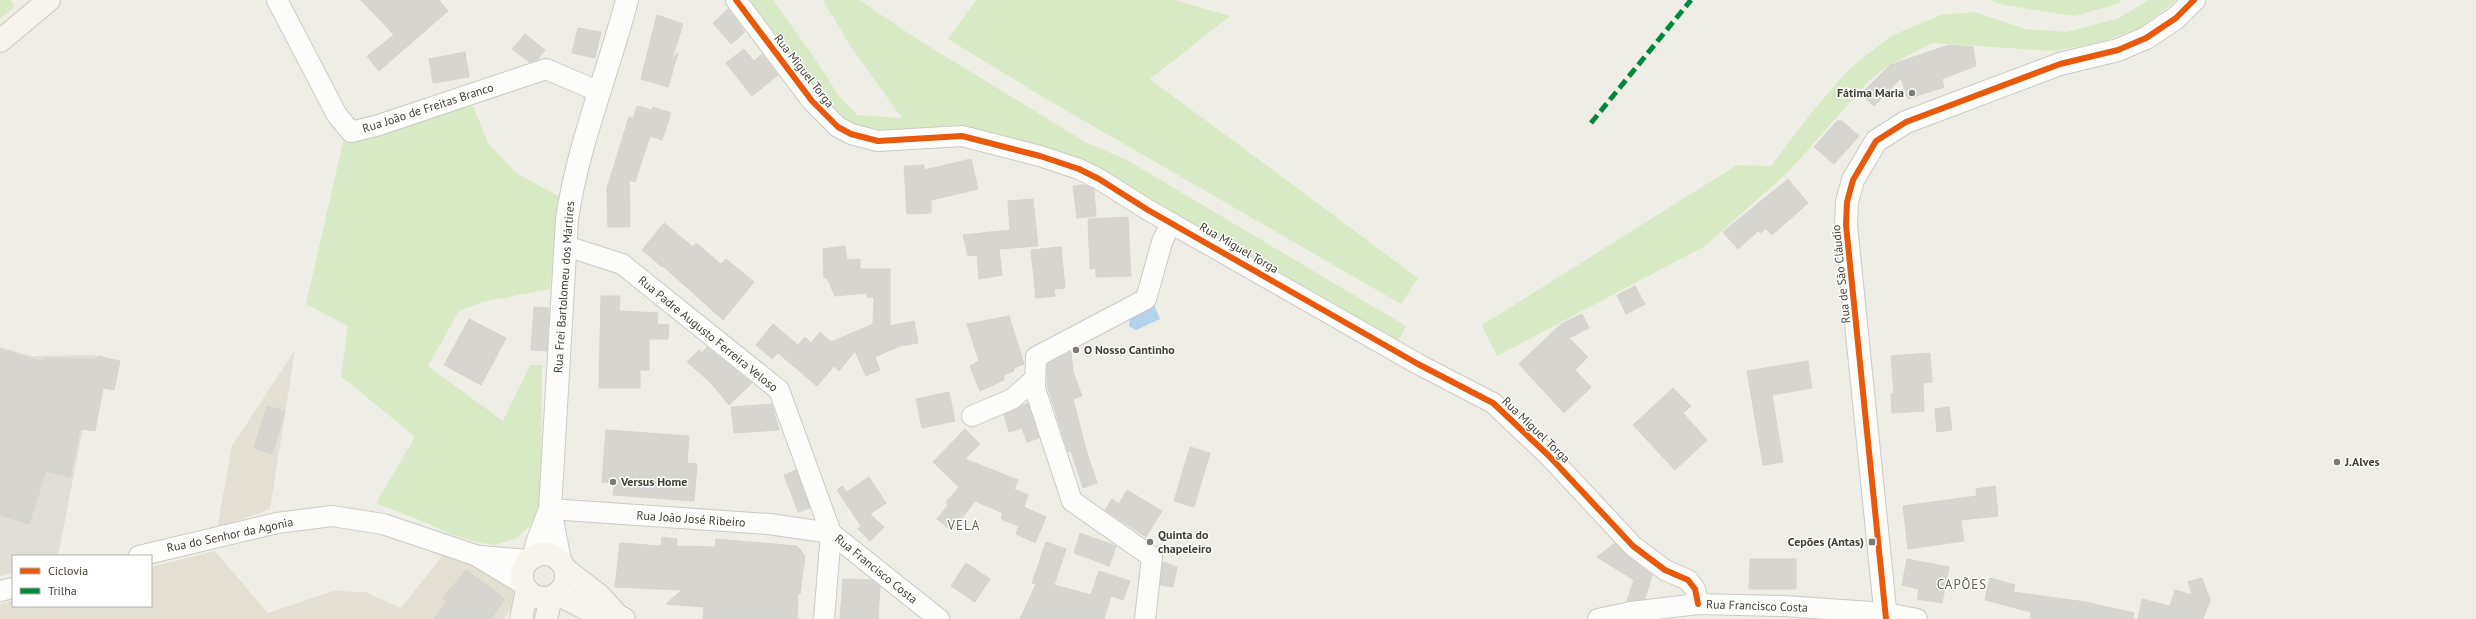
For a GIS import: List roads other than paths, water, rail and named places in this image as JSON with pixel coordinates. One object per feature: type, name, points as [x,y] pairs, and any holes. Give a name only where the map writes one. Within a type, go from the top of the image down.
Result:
[{"type":"main road","points":[[0,41],[49,0]]},
{"type":"main road","points":[[521,619],[525,587],[523,571],[532,558],[548,555],[600,596],[604,617]]},
{"type":"main road","points":[[546,619],[554,596],[566,583],[562,565]]},
{"type":"main road","points":[[525,587],[538,598],[554,596],[604,617]]},
{"type":"street","name":"Rua João de Freitas Branco","points":[[277,0],[337,115],[352,132],[379,125],[546,69],[600,92]]},
{"type":"street","name":"Rua Frei Bartolomeu dos Mártires","points":[[562,565],[550,509],[566,246],[571,192],[627,0]]},
{"type":"street","name":"Rua Miguel Torga","points":[[736,0],[812,101],[826,117],[851,134],[878,141],[962,136],[1006,146],[1079,169],[1099,179],[1171,223],[1418,364],[1493,403],[1549,456],[1633,546],[1665,570],[1688,580],[1695,588],[1698,604]]},
{"type":"street","name":"Rua de São Cláudio","points":[[1886,616],[1846,225],[1847,202],[1852,180],[1876,141],[1906,122],[2060,64],[2118,50],[2146,38],[2176,18],[2194,0]]},
{"type":"street","points":[[1146,619],[1152,557],[1072,501],[1035,389],[1036,357],[1146,299],[1162,242],[1171,223]]},
{"type":"street","name":"Rua Padre Augusto Ferreira Veloso","points":[[566,246],[622,264],[779,390],[831,533]]},
{"type":"street","points":[[972,416],[1012,399],[1035,379]]},
{"type":"street","name":"Rua Frei Bartolomeu dos Mártires","points":[[532,558],[550,509]]},
{"type":"street","name":"Rua João José Ribeiro","points":[[550,509],[769,524],[831,533]]},
{"type":"street","name":"Rua do Senhor da Agonia","points":[[144,555],[277,523],[332,516],[383,524],[475,555],[525,587]]},
{"type":"street","points":[[824,619],[831,533]]},
{"type":"street","name":"Rua Francisco Costa","points":[[831,533],[939,619]]},
{"type":"street","points":[[475,555],[532,558]]},
{"type":"street","points":[[0,591],[12,588]]},
{"type":"street","name":"Rua Francisco Costa","points":[[1598,619],[1631,612],[1698,604],[1784,606],[1917,619]]},
{"type":"water","points":[[1154,305],[1160,319],[1136,330],[1129,326],[1130,316]]},
{"type":"place","name":"Fátima Maria","points":[[1912,93]]},
{"type":"place","name":"O Nosso Cantinho","points":[[1076,350]]},
{"type":"place","name":"J.Alves","points":[[2337,462]]},
{"type":"place","name":"Versus Home","points":[[613,482]]},
{"type":"place","name":"Quinta do chapeleiro","points":[[1150,542]]},
{"type":"place","name":"Cepões (Antas)","points":[[1872,542]]},
{"type":"district","name":"VELA","points":[[964,525]]},
{"type":"district","name":"CAPÕES","points":[[1962,584]]}]
